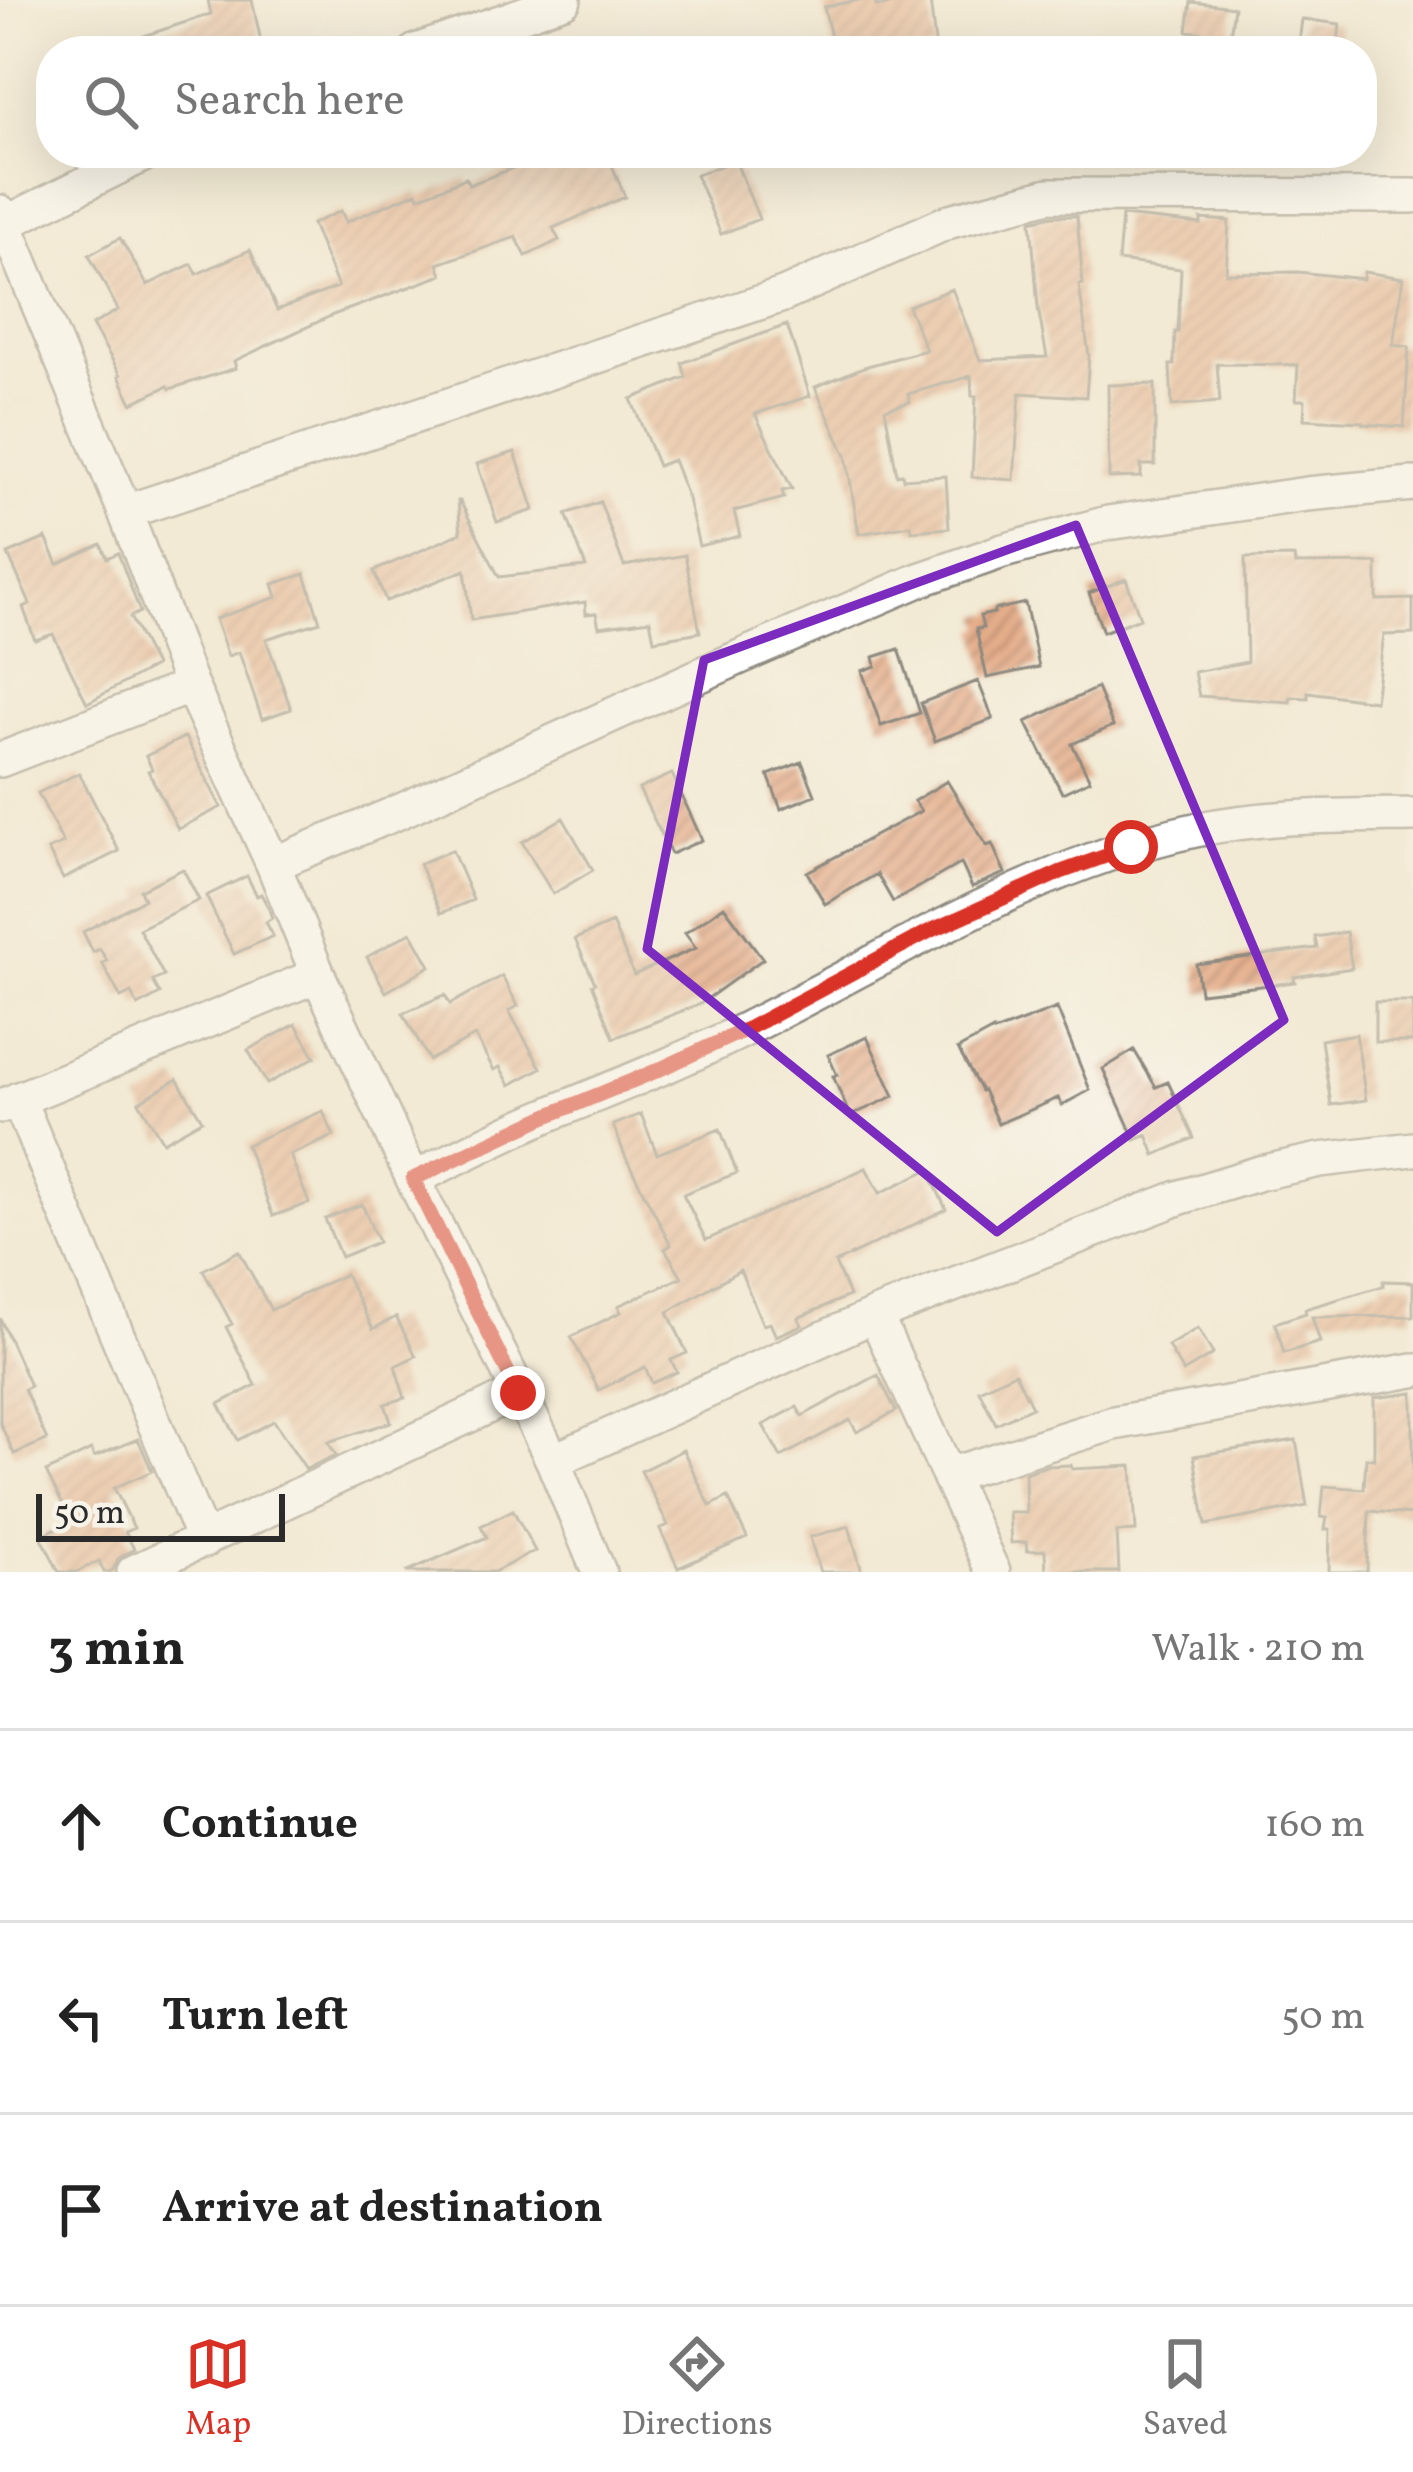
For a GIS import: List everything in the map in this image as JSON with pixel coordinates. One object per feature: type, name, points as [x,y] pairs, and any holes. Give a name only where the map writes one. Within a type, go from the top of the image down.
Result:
[{"type":"street","points":[[460,36],[564,0]]},
{"type":"street","points":[[115,168],[2,220],[191,686],[318,975],[553,1461],[599,1572]]},
{"type":"street","points":[[124,512],[783,295],[950,221],[1049,194],[1413,196]]},
{"type":"street","points":[[273,864],[919,580],[1003,551],[1108,523],[1413,484]]},
{"type":"street","points":[[0,760],[191,686]]},
{"type":"street","points":[[413,1179],[747,1029],[928,932],[1061,872],[1131,847],[1264,818],[1413,814]]},
{"type":"street","points":[[204,1541],[9,1103],[318,975]]},
{"type":"street","points":[[553,1461],[875,1315],[1198,1192],[1320,1160],[1413,1149]]},
{"type":"street","points":[[875,1315],[993,1572]]},
{"type":"street","points":[[949,1475],[1114,1423],[1413,1370]]},
{"type":"street","points":[[134,1572],[518,1393]]},
{"type":"highlighted area","points":[[1076,525],[1284,1020],[997,1232],[647,949],[704,660]]},
{"type":"building","points":[[208,0],[252,0],[260,36],[144,36],[211,14]]},
{"type":"building","points":[[859,0],[875,0],[876,6],[930,0],[934,36],[831,36],[824,7]]},
{"type":"building","points":[[1191,2],[1234,7],[1230,36],[1187,31]]},
{"type":"building","points":[[1302,19],[1340,24],[1339,36],[1300,36]]},
{"type":"building","points":[[513,168],[613,168],[625,197],[553,228],[559,240],[526,256],[516,237],[438,264],[442,275],[333,315],[234,361],[236,368],[168,386],[132,403],[92,325],[118,310],[89,255],[120,238],[147,285],[192,264],[197,274],[250,250],[277,310],[338,287],[312,224],[341,211],[346,222],[417,192],[419,197],[466,178],[469,185]]},
{"type":"building","points":[[714,168],[738,168],[759,219],[721,234],[696,175]]},
{"type":"building","points":[[1077,216],[1083,284],[1079,285],[1089,356],[1086,397],[1020,393],[1014,480],[972,477],[976,396],[972,396],[971,376],[908,394],[910,402],[885,409],[897,475],[902,474],[903,479],[946,476],[949,528],[912,531],[911,525],[859,534],[846,456],[815,387],[926,350],[908,306],[952,289],[980,360],[1047,357],[1031,221]]},
{"type":"building","points":[[1122,216],[1201,224],[1201,219],[1229,221],[1226,273],[1298,272],[1363,279],[1364,272],[1403,278],[1393,345],[1409,347],[1404,427],[1304,419],[1305,400],[1296,400],[1298,365],[1217,364],[1220,402],[1172,406],[1170,365],[1174,365],[1178,332],[1181,269],[1118,261]]},
{"type":"building","points":[[787,325],[810,396],[755,414],[792,489],[782,491],[784,498],[734,511],[740,536],[699,546],[673,460],[658,466],[631,399],[686,377],[682,363]]},
{"type":"building","points":[[1155,384],[1155,465],[1141,465],[1141,477],[1109,478],[1108,385]]},
{"type":"building","points":[[515,452],[534,510],[497,522],[477,464]]},
{"type":"building","points":[[458,501],[499,577],[586,567],[566,514],[600,502],[624,566],[685,555],[700,632],[654,640],[650,620],[599,627],[596,613],[586,614],[585,602],[471,620],[465,570],[386,601],[374,571],[461,533]]},
{"type":"building","points":[[46,538],[58,564],[101,544],[107,558],[118,553],[140,612],[130,617],[155,666],[87,703],[53,634],[35,640],[23,607],[30,604],[8,554]]},
{"type":"building","points":[[1294,557],[1295,564],[1377,563],[1377,600],[1413,599],[1413,634],[1384,635],[1375,701],[1308,692],[1308,698],[1291,697],[1290,702],[1199,696],[1194,672],[1247,662],[1245,558]]},
{"type":"building","points":[[305,574],[320,622],[266,639],[291,709],[262,719],[239,652],[228,656],[215,619],[277,597],[273,584]]},
{"type":"building","points":[[1126,579],[1140,618],[1103,632],[1089,593]]},
{"type":"building","points":[[1025,603],[1039,667],[987,678],[976,629],[983,628],[980,616]]},
{"type":"building","points":[[899,649],[920,713],[881,726],[862,671],[876,666],[874,657]]},
{"type":"building","points":[[978,681],[993,719],[935,741],[921,703]]},
{"type":"building","points":[[1097,688],[1113,726],[1072,744],[1090,780],[1062,793],[1026,722]]},
{"type":"building","points":[[185,737],[221,807],[178,829],[148,771],[152,769],[146,756]]},
{"type":"building","points":[[802,762],[815,795],[781,809],[768,775]]},
{"type":"building","points":[[79,773],[119,851],[63,879],[48,850],[63,843],[38,793]]},
{"type":"building","points":[[672,774],[702,840],[671,854],[639,789]]},
{"type":"building","points":[[947,781],[987,846],[992,844],[1005,873],[972,887],[961,863],[893,902],[877,874],[825,904],[807,872],[921,811],[914,801]]},
{"type":"building","points":[[563,818],[593,870],[553,894],[522,842]]},
{"type":"building","points":[[452,850],[473,900],[441,913],[419,864]]},
{"type":"building","points":[[183,869],[199,900],[139,929],[164,976],[153,981],[160,994],[138,1006],[131,993],[121,998],[102,963],[107,961],[100,949],[93,952],[83,932],[144,899],[140,890]]},
{"type":"building","points":[[247,876],[268,907],[272,918],[266,922],[273,936],[234,954],[206,896]]},
{"type":"building","points":[[724,906],[763,959],[700,1004],[614,1038],[575,939],[612,923],[634,975],[696,948],[685,933]]},
{"type":"building","points":[[411,932],[430,966],[386,992],[367,957]]},
{"type":"building","points":[[1346,932],[1352,968],[1294,977],[1295,982],[1200,993],[1196,964],[1317,948],[1315,937]]},
{"type":"building","points":[[502,976],[518,1006],[509,1011],[541,1068],[510,1085],[500,1067],[494,1070],[475,1036],[429,1060],[403,1013],[445,995],[450,1004]]},
{"type":"building","points":[[1375,1002],[1413,1002],[1413,1042],[1375,1042]]},
{"type":"building","points":[[1057,1008],[1090,1090],[1062,1105],[1058,1098],[998,1124],[958,1049],[993,1030]]},
{"type":"building","points":[[296,1024],[315,1057],[267,1084],[248,1050]]},
{"type":"building","points":[[1356,1034],[1366,1100],[1331,1105],[1321,1040]]},
{"type":"building","points":[[867,1037],[894,1096],[850,1116],[828,1055]]},
{"type":"building","points":[[1134,1050],[1156,1087],[1168,1082],[1194,1138],[1155,1155],[1147,1135],[1135,1140],[1103,1069]]},
{"type":"building","points":[[177,1079],[202,1120],[163,1142],[139,1102]]},
{"type":"building","points":[[323,1111],[334,1136],[290,1155],[309,1203],[273,1216],[246,1145]]},
{"type":"building","points":[[641,1114],[657,1154],[720,1129],[737,1173],[683,1194],[706,1240],[866,1168],[880,1193],[928,1170],[946,1209],[835,1263],[849,1296],[798,1318],[802,1325],[776,1336],[770,1323],[763,1325],[740,1270],[668,1312],[687,1353],[671,1360],[677,1372],[652,1383],[645,1367],[599,1390],[571,1337],[621,1312],[618,1306],[682,1277],[665,1249],[671,1245],[613,1125]]},
{"type":"building","points":[[362,1204],[378,1242],[341,1257],[325,1219]]},
{"type":"building","points":[[239,1251],[271,1310],[345,1274],[373,1329],[396,1317],[416,1356],[395,1366],[405,1398],[385,1404],[391,1422],[328,1442],[336,1455],[306,1469],[274,1421],[238,1440],[219,1404],[256,1385],[226,1327],[232,1324],[203,1270]]},
{"type":"building","points":[[1383,1281],[1413,1282],[1413,1316],[1312,1317],[1320,1342],[1284,1353],[1275,1323],[1383,1286]]},
{"type":"building","points":[[0,1318],[47,1440],[14,1454],[0,1423]]},
{"type":"building","points":[[1198,1328],[1213,1354],[1183,1372],[1168,1346]]},
{"type":"building","points":[[1015,1373],[1032,1407],[996,1424],[979,1390]]},
{"type":"building","points":[[878,1375],[896,1411],[857,1432],[850,1420],[781,1457],[763,1425],[797,1407],[802,1416]]},
{"type":"building","points":[[1413,1393],[1413,1515],[1369,1511],[1367,1572],[1329,1572],[1330,1529],[1325,1529],[1327,1518],[1321,1517],[1324,1486],[1364,1489],[1366,1458],[1374,1459],[1374,1398]]},
{"type":"building","points":[[138,1439],[152,1471],[114,1488],[134,1528],[125,1532],[134,1549],[109,1572],[104,1572],[99,1561],[76,1572],[59,1572],[41,1536],[71,1521],[46,1472],[91,1450],[94,1457]]},
{"type":"building","points":[[1296,1440],[1307,1506],[1206,1525],[1194,1456]]},
{"type":"building","points":[[683,1450],[710,1506],[728,1497],[747,1538],[678,1568],[660,1529],[668,1525],[641,1471]]},
{"type":"building","points":[[1071,1465],[1072,1469],[1132,1466],[1136,1531],[1117,1532],[1119,1572],[1046,1572],[1045,1550],[1027,1551],[1026,1542],[1011,1543],[1009,1512],[1026,1512],[1025,1473]]},
{"type":"building","points":[[513,1510],[535,1551],[494,1572],[406,1572],[487,1537],[481,1526]]},
{"type":"building","points":[[849,1526],[862,1572],[820,1572],[810,1537]]},
{"type":"route","points":[[518,1393],[413,1179],[747,1029],[928,932],[1061,872],[1131,847]]}]
